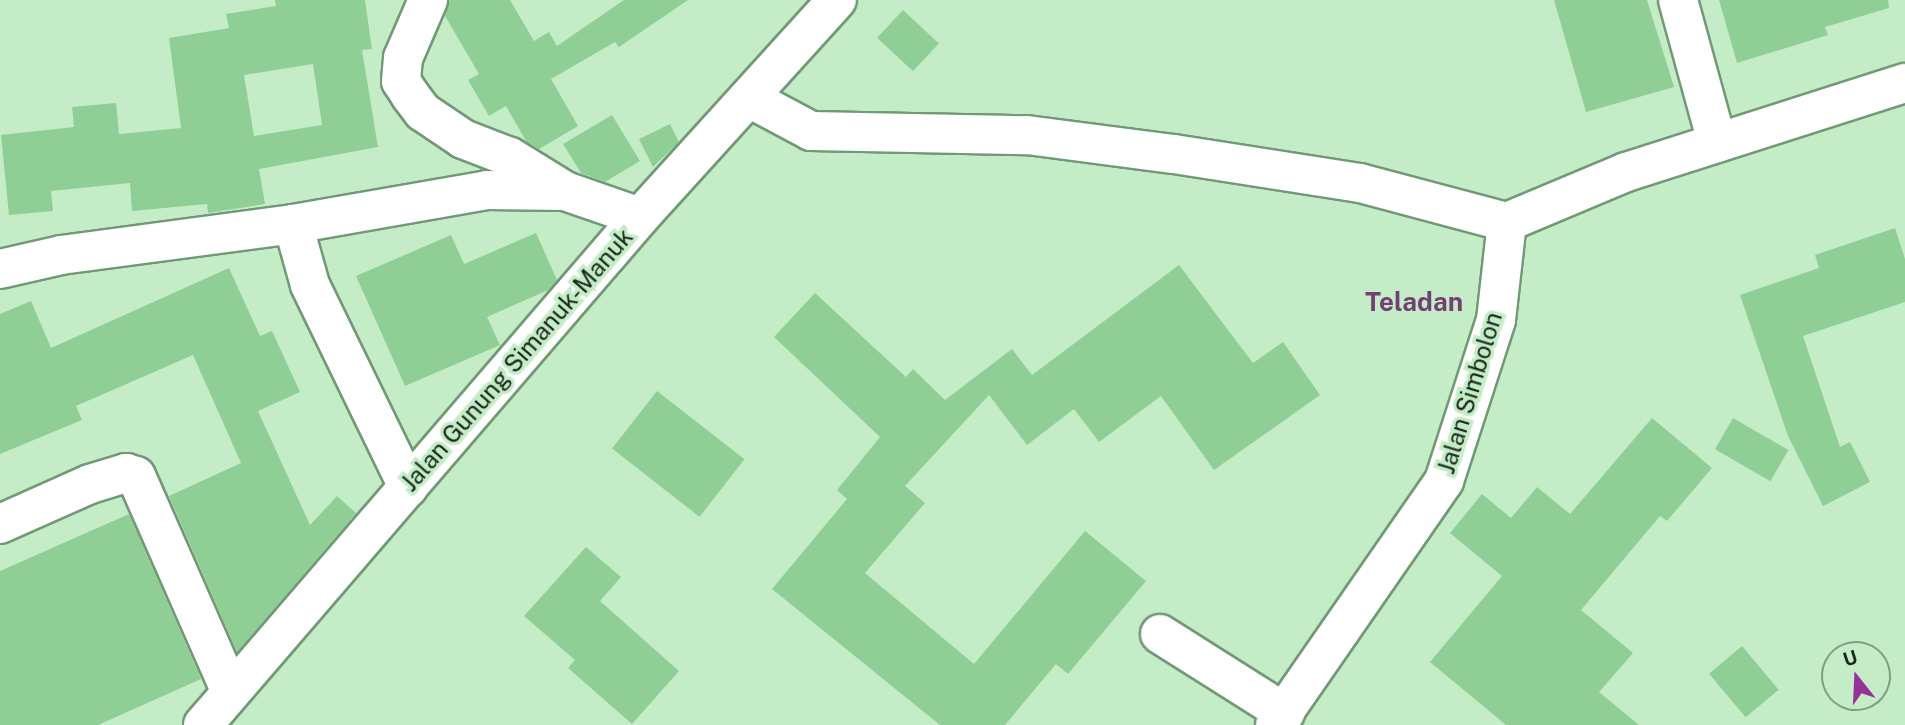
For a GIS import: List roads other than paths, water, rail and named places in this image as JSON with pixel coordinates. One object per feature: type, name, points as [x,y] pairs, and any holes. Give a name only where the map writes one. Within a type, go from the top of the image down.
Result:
[{"type":"street","points":[[428,0],[403,58],[401,81],[423,112],[463,139],[510,157],[565,191],[640,218]]},
{"type":"street","name":"Jalan Gunung Simanuk-Manuk","points":[[203,725],[640,218],[751,99],[836,0]]},
{"type":"street","points":[[1678,0],[1717,143]]},
{"type":"street","points":[[751,99],[811,131],[1027,135],[1174,154],[1360,183],[1507,222],[1626,172],[1905,83]]},
{"type":"street","points":[[0,269],[61,255],[293,224],[487,190],[565,191]]},
{"type":"street","name":"Jalan Simbolon","points":[[1280,719],[1444,481],[1496,320],[1507,222]]},
{"type":"street","points":[[293,224],[310,285],[408,487]]},
{"type":"street","points":[[0,524],[90,484],[126,474],[136,477],[231,692]]},
{"type":"street","points":[[1160,634],[1280,719]]},
{"type":"district","name":"Teladan","points":[[1414,302]]}]
